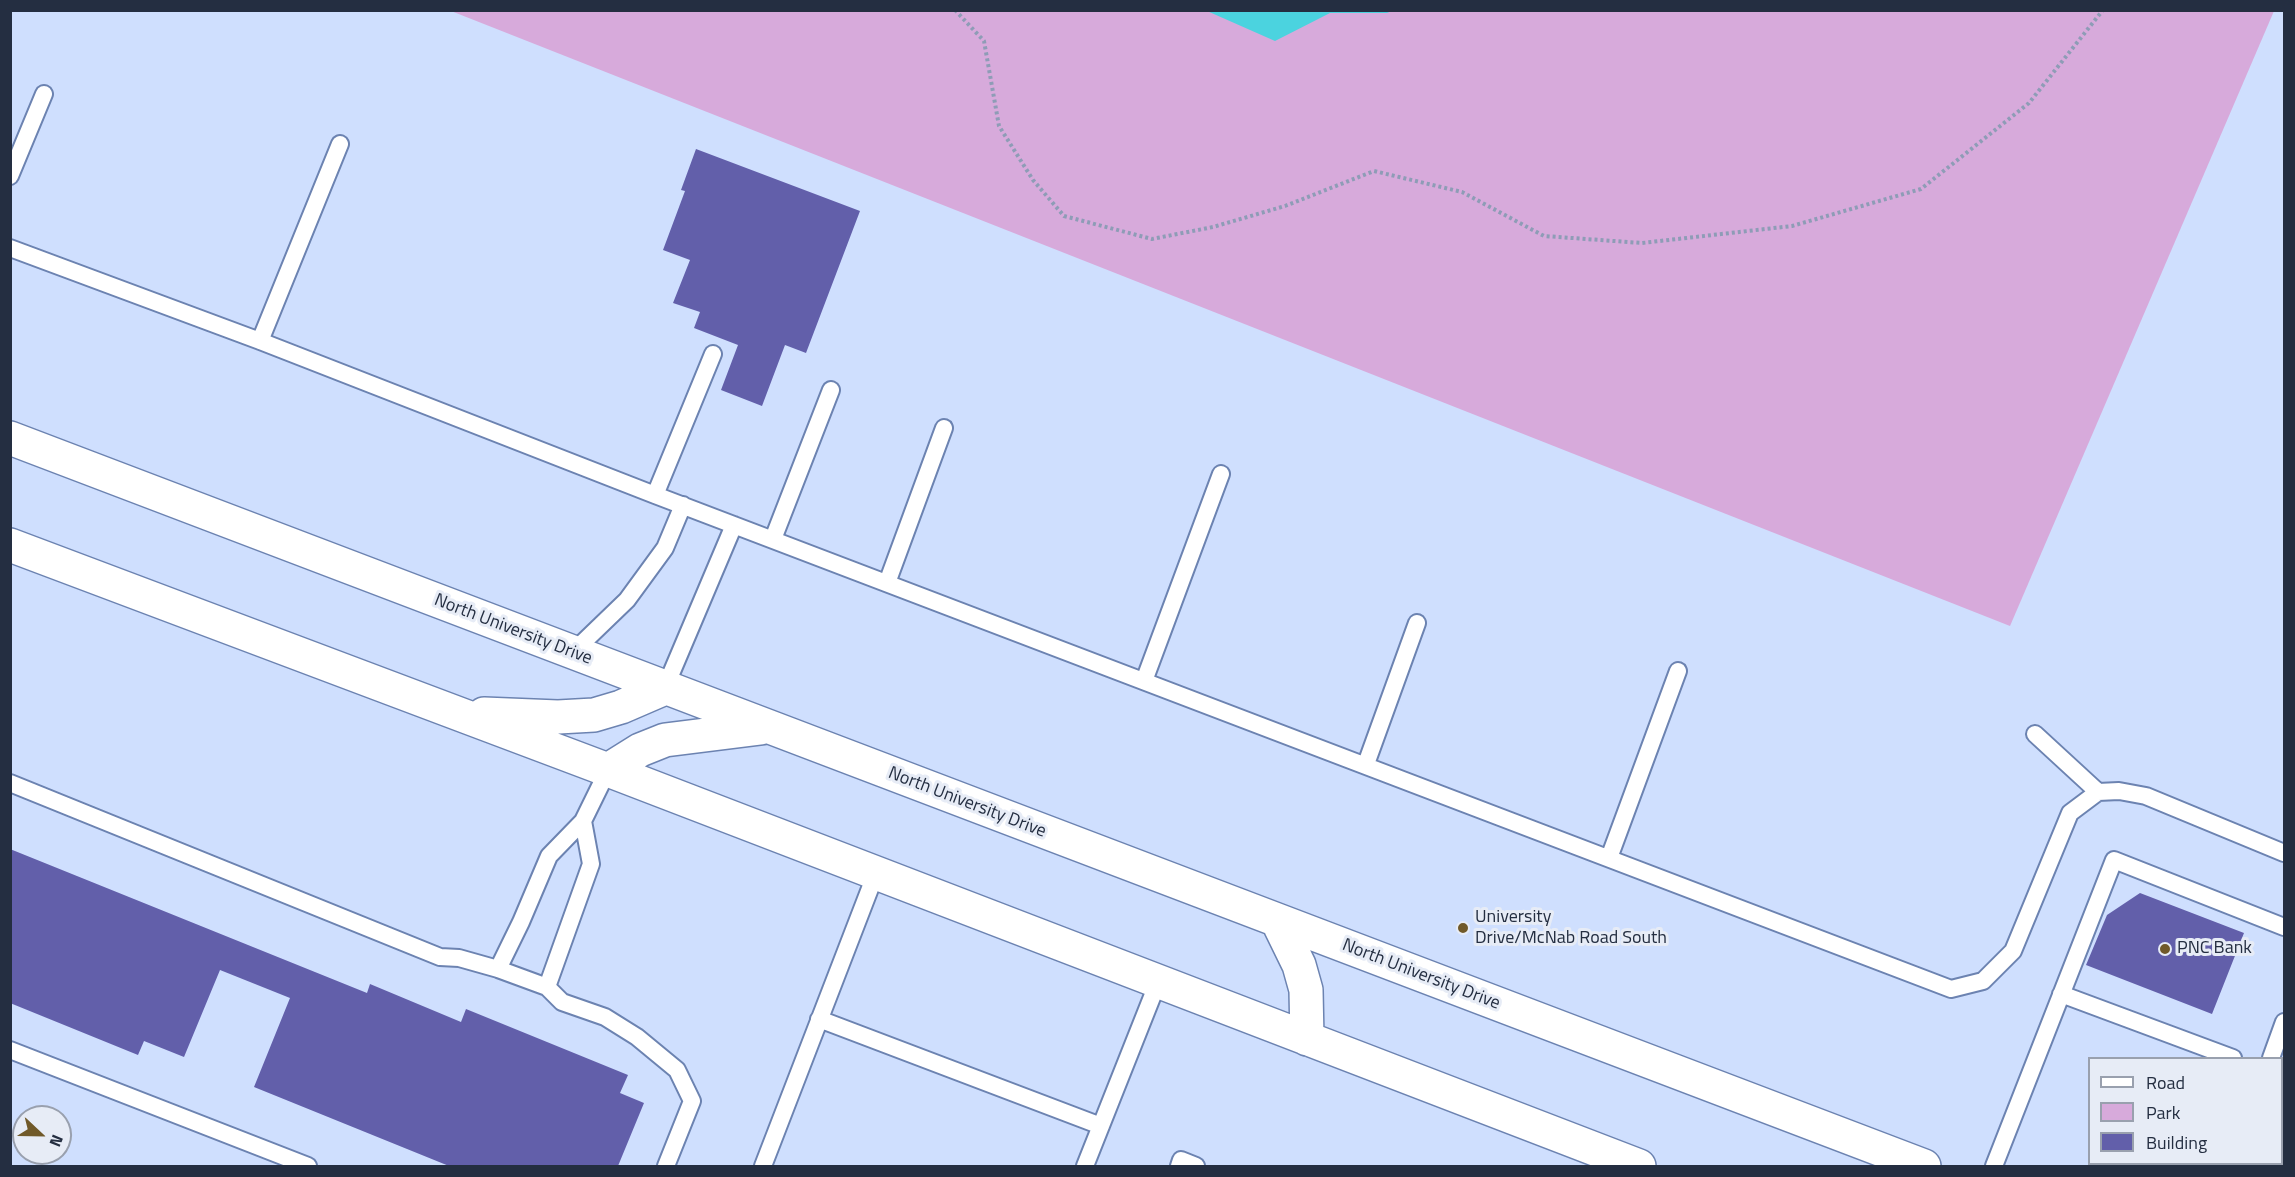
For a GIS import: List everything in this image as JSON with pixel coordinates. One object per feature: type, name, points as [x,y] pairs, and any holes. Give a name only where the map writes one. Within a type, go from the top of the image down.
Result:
[{"type":"main road","name":"North University Drive","points":[[10,438],[1924,1167]]},
{"type":"main road","points":[[10,544],[608,770],[1639,1167]]},
{"type":"main road","points":[[458,714],[558,717],[594,715],[621,707],[665,688]]},
{"type":"main road","points":[[608,770],[640,750],[665,740],[768,728]]},
{"type":"main road","points":[[1277,920],[1299,964],[1306,990],[1307,1039]]},
{"type":"lane","points":[[10,176],[44,94]]},
{"type":"lane","points":[[260,341],[340,144]]},
{"type":"lane","points":[[10,248],[260,341],[655,495],[1366,764],[1951,989],[1983,981],[2013,951],[2070,813],[2098,792],[2119,791],[2146,796],[2284,853]]},
{"type":"lane","points":[[655,495],[713,354]]},
{"type":"lane","points":[[772,539],[831,390]]},
{"type":"lane","points":[[887,583],[944,428]]},
{"type":"lane","points":[[1144,681],[1221,474]]},
{"type":"lane","points":[[572,653],[627,600],[665,548],[682,505]]},
{"type":"lane","points":[[665,688],[734,525]]},
{"type":"lane","points":[[1366,764],[1417,623]]},
{"type":"lane","points":[[1609,858],[1678,671]]},
{"type":"lane","points":[[2035,734],[2098,792]]},
{"type":"lane","points":[[498,969],[521,922],[549,855],[584,821],[608,770]]},
{"type":"lane","points":[[10,783],[440,957],[459,958],[547,987],[562,1002],[605,1017],[677,1070],[692,1101],[666,1167]]},
{"type":"lane","points":[[547,987],[591,864],[584,821]]},
{"type":"lane","points":[[1994,1167],[2114,860],[2284,927]]},
{"type":"lane","points":[[763,1167],[876,873]]},
{"type":"lane","points":[[1085,1167],[1158,982]]},
{"type":"lane","points":[[2061,994],[2228,1057]]},
{"type":"lane","points":[[819,1019],[1101,1126]]},
{"type":"lane","points":[[2272,1057],[2284,1022]]},
{"type":"lane","points":[[10,1050],[308,1167]]},
{"type":"lane","points":[[1179,1167],[1181,1160],[1196,1167]]},
{"type":"path","points":[[955,10],[984,41],[999,126],[1033,180],[1064,216],[1152,239],[1213,227],[1285,206],[1374,171],[1462,192],[1544,236],[1642,243],[1792,226],[1921,189],[2029,103],[2103,10]]},
{"type":"green space","points":[[451,11],[2274,11],[2010,626]]},
{"type":"shaded area","points":[[1207,11],[1392,11],[1387,13],[1330,13],[1275,41]]},
{"type":"building","points":[[696,149],[860,211],[806,353],[785,345],[762,406],[721,390],[738,345],[694,328],[700,312],[673,303],[690,260],[663,250],[685,191],[681,190]]},
{"type":"building","points":[[10,849],[367,993],[370,984],[461,1022],[466,1009],[628,1075],[620,1093],[644,1103],[618,1166],[449,1166],[254,1087],[290,998],[220,970],[184,1057],[144,1041],[138,1055],[10,1003]]},
{"type":"building","name":"PNC Bank","points":[[2140,893],[2244,933],[2212,1014],[2086,965],[2107,915]]},
{"type":"place","name":"University Drive/McNab Road South","points":[[1463,928]]},
{"type":"place","name":"PNC Bank","points":[[2165,949]]}]
